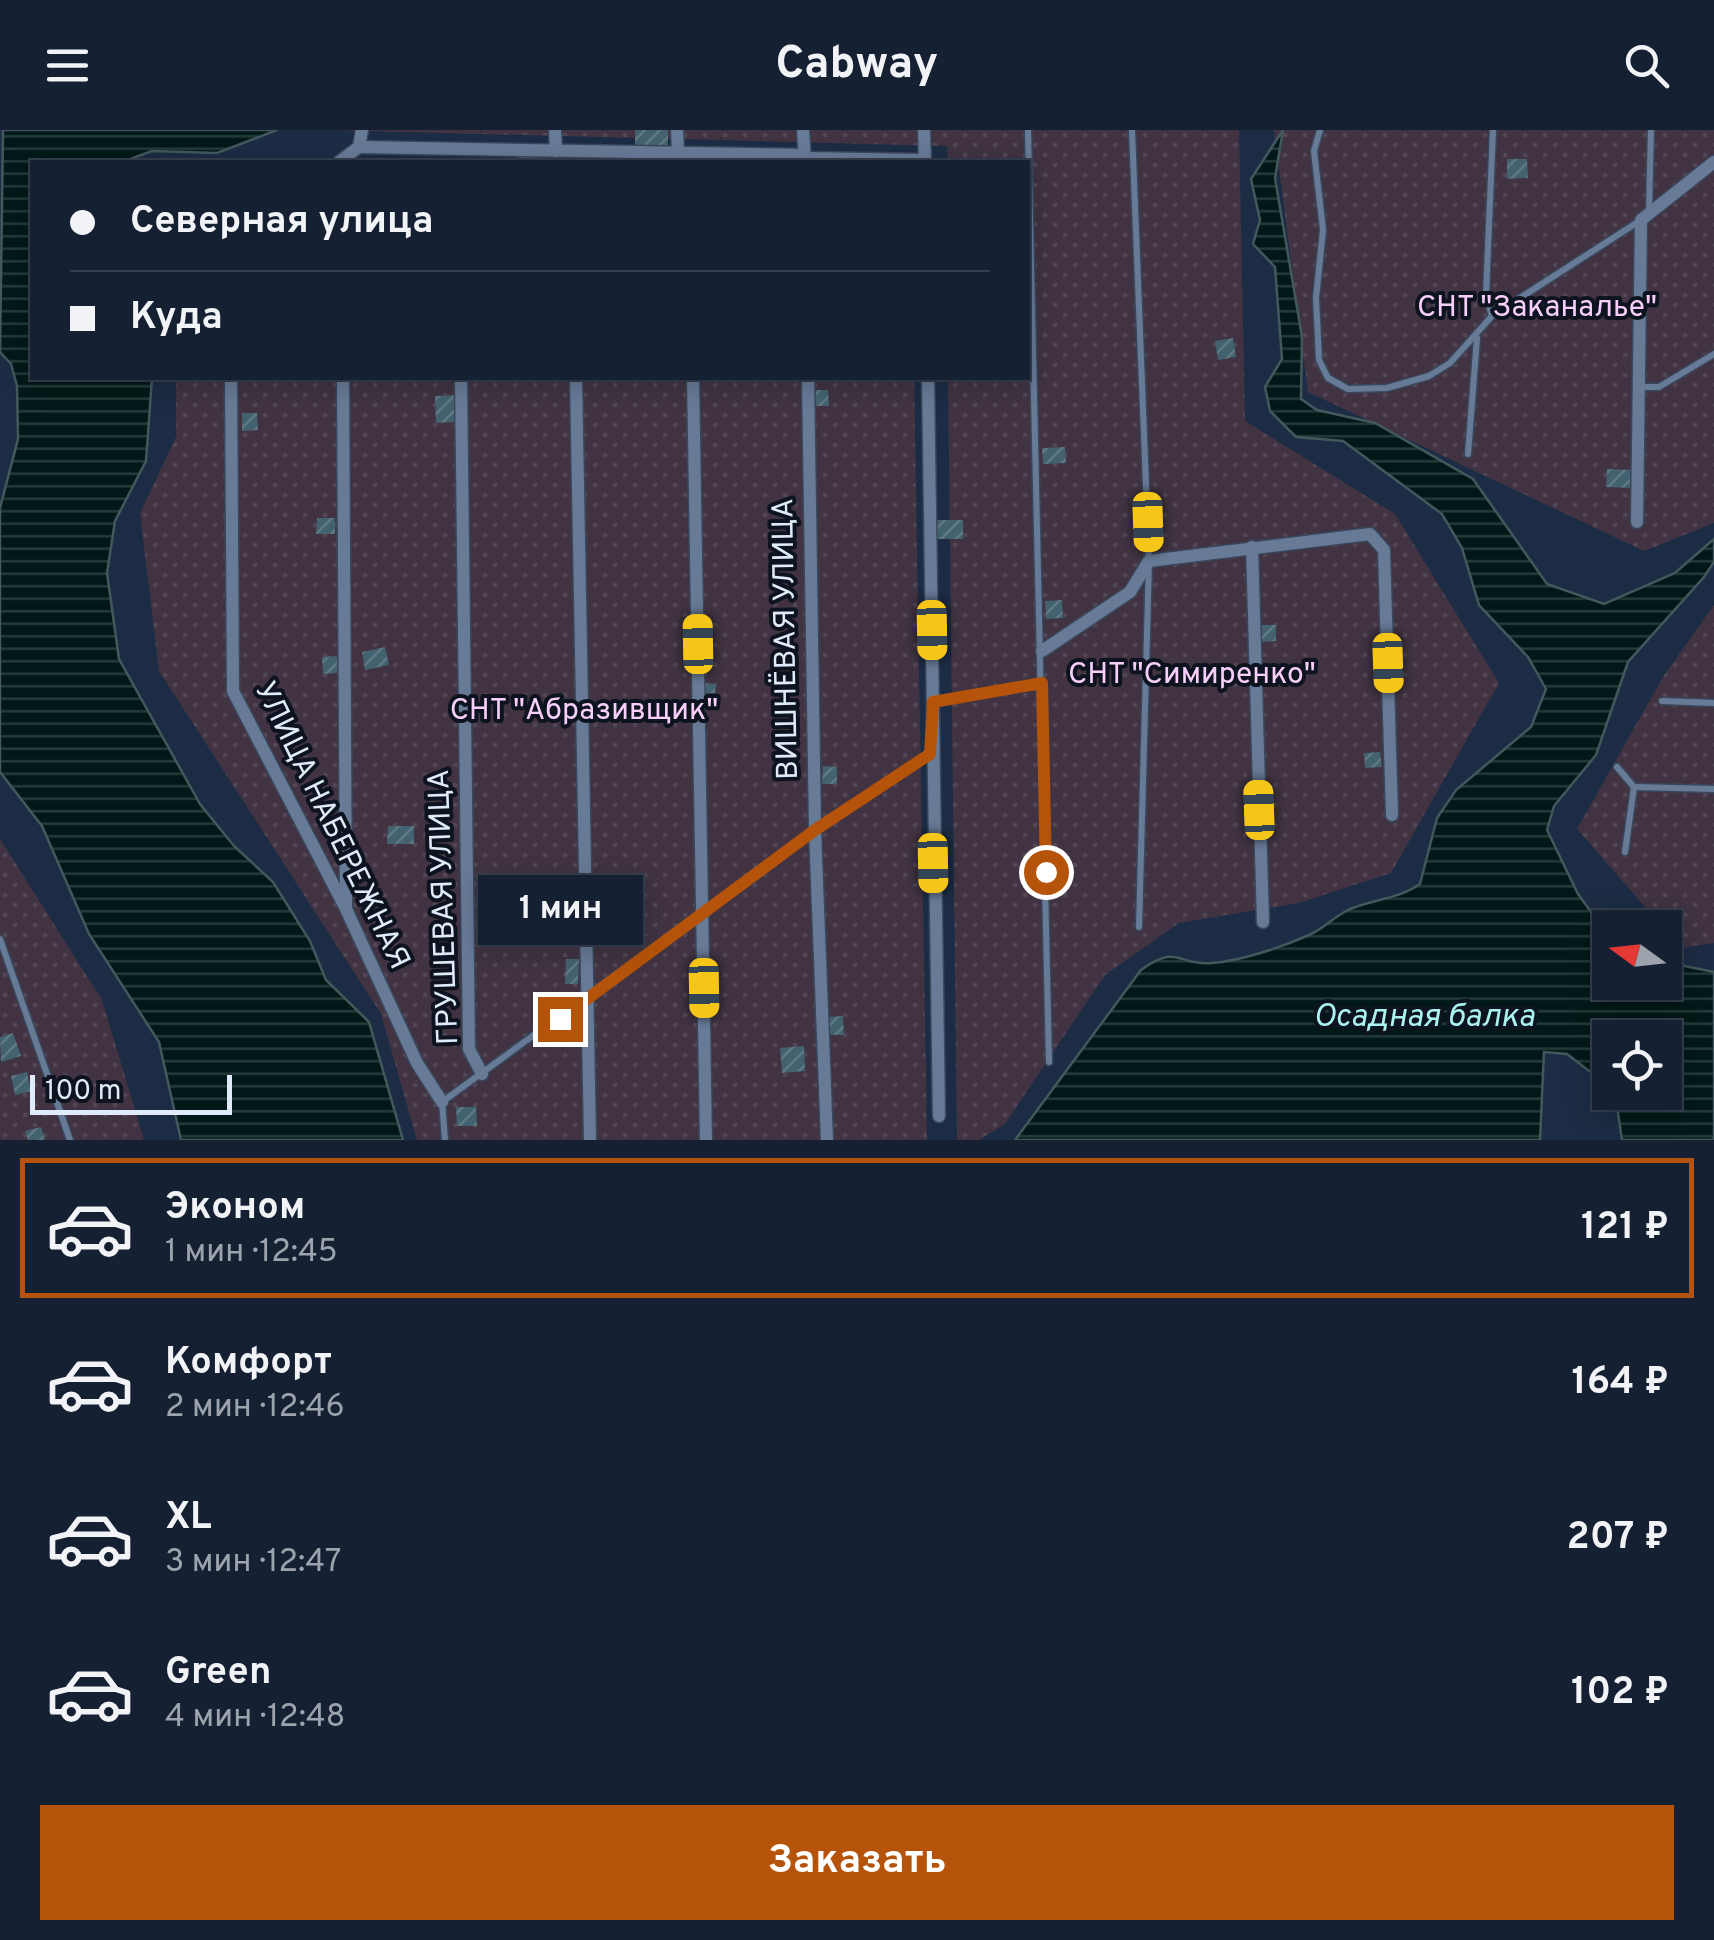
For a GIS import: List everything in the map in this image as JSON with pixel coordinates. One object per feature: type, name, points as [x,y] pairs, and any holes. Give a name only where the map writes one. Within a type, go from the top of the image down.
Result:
[{"type":"street","points":[[344,160],[358,147],[362,130]]},
{"type":"street","points":[[554,130],[556,151]]},
{"type":"street","points":[[677,130],[686,156]]},
{"type":"street","points":[[358,147],[458,156],[556,151],[573,157],[805,159],[803,130]]},
{"type":"street","points":[[924,130],[925,160]]},
{"type":"street","points":[[1637,522],[1645,215],[1714,162]]},
{"type":"street","name":"УЛИЦА НАБЕРЕЖНАЯ","points":[[231,380],[233,692],[346,909],[418,1063],[442,1102]]},
{"type":"street","points":[[344,380],[346,909]]},
{"type":"street","name":"ГРУШЕВАЯ УЛИЦА","points":[[461,380],[469,1050],[482,1074]]},
{"type":"street","points":[[576,380],[590,1140]]},
{"type":"street","points":[[694,380],[706,1140]]},
{"type":"street","name":"ВИШНЁВАЯ УЛИЦА","points":[[808,380],[815,830],[827,1140]]},
{"type":"street","points":[[928,380],[933,702],[930,754],[938,1116]]},
{"type":"street","points":[[1042,651],[1130,592],[1149,561],[1370,534],[1384,550],[1392,814]]},
{"type":"street","points":[[1252,547],[1262,922]]},
{"type":"lane","points":[[1028,130],[1029,160]]},
{"type":"lane","points":[[1132,130],[1149,561],[1139,927]]},
{"type":"lane","points":[[1320,130],[1314,151],[1323,230],[1316,298],[1319,360],[1328,378],[1348,389],[1401,384],[1429,376],[1477,338],[1492,316],[1645,215],[1651,130]]},
{"type":"lane","points":[[1492,316],[1486,295],[1493,130]]},
{"type":"lane","points":[[805,159],[925,160]]},
{"type":"lane","points":[[1030,204],[1049,1062]]},
{"type":"lane","points":[[1468,454],[1477,338]]},
{"type":"lane","points":[[1638,387],[1659,387],[1714,354]]},
{"type":"lane","points":[[933,702],[1042,683]]},
{"type":"lane","points":[[1662,701],[1714,702]]},
{"type":"lane","points":[[445,1140],[442,1102],[586,1001],[815,830],[930,754]]},
{"type":"lane","points":[[1618,767],[1634,787],[1625,852]]},
{"type":"lane","points":[[1634,787],[1714,789]]},
{"type":"lane","points":[[0,938],[70,1140]]},
{"type":"green space","name":"СНТ \"Симиренко\"","points":[[331,130],[1239,130],[1245,421],[1395,514],[1499,683],[1391,873],[1299,903],[1179,923],[1105,975],[1005,1124],[979,1140],[957,1140],[948,380],[1030,380],[1030,160],[948,160],[947,146]]},
{"type":"green space","name":"СНТ \"Заканалье\"","points":[[1274,130],[1714,130],[1714,523],[1644,551],[1308,392]]},
{"type":"green space","points":[[298,158],[382,160],[269,160]]},
{"type":"green space","name":"СНТ \"Абразивщик\"","points":[[176,380],[914,380],[927,1140],[417,1140],[381,1014],[159,671],[140,513],[176,437]]},
{"type":"green space","points":[[1714,605],[1714,943],[1682,948],[1682,910],[1648,910],[1577,829],[1663,677]]},
{"type":"green space","points":[[0,839],[102,1000],[144,1140],[0,1140]]},
{"type":"water","points":[[3,130],[277,130],[217,153],[152,151],[127,160],[30,160],[30,380],[152,380],[146,461],[115,521],[107,573],[119,659],[200,804],[234,846],[273,882],[310,941],[326,980],[369,1022],[403,1140],[181,1140],[159,1042],[89,934],[42,826],[0,772],[0,508],[18,439],[17,386],[11,364],[0,352]]},
{"type":"water","name":"Осадная балка","points":[[1283,130],[1275,178],[1302,337],[1301,399],[1317,410],[1375,423],[1473,479],[1547,584],[1604,604],[1675,573],[1714,539],[1714,562],[1704,577],[1628,662],[1596,755],[1554,806],[1547,830],[1578,894],[1592,913],[1592,1000],[1682,1000],[1682,965],[1714,972],[1714,1140],[1622,1140],[1618,1110],[1682,1110],[1682,1020],[1592,1020],[1592,1073],[1567,1054],[1544,1052],[1540,1140],[1015,1140],[1141,970],[1153,962],[1170,957],[1212,963],[1261,953],[1314,932],[1348,910],[1420,884],[1437,818],[1456,790],[1531,727],[1546,689],[1528,657],[1479,605],[1462,548],[1442,514],[1343,441],[1296,437],[1270,411],[1265,387],[1282,359],[1275,267],[1253,244],[1260,220],[1251,179]]},
{"type":"building","points":[[635,130],[668,130],[668,146],[635,147]]},
{"type":"building","points":[[537,155],[537,160],[519,160],[518,156]]},
{"type":"building","points":[[1507,159],[1527,159],[1528,178],[1507,179]]},
{"type":"building","points":[[1233,338],[1236,357],[1218,360],[1215,341]]},
{"type":"building","points":[[813,390],[828,390],[829,406],[814,406]]},
{"type":"building","points":[[454,395],[455,422],[436,423],[435,396]]},
{"type":"building","points":[[242,413],[257,413],[258,430],[242,431]]},
{"type":"building","points":[[1065,447],[1066,463],[1043,464],[1042,448]]},
{"type":"building","points":[[1607,469],[1632,470],[1631,488],[1606,487]]},
{"type":"building","points":[[317,518],[335,518],[335,534],[316,534]]},
{"type":"building","points":[[935,520],[963,520],[963,539],[934,539]]},
{"type":"building","points":[[1062,600],[1063,618],[1046,619],[1045,601]]},
{"type":"building","points":[[1261,625],[1276,625],[1276,641],[1262,642]]},
{"type":"building","points":[[385,647],[389,665],[365,670],[362,652]]},
{"type":"building","points":[[337,656],[337,673],[323,674],[322,657]]},
{"type":"building","points":[[704,683],[716,684],[715,693],[703,693]]},
{"type":"building","points":[[1380,752],[1382,767],[1365,768],[1364,753]]},
{"type":"building","points":[[823,766],[837,767],[837,784],[822,784]]},
{"type":"building","points":[[388,826],[414,826],[414,844],[387,844]]},
{"type":"building","points":[[569,884],[570,904],[549,905],[548,885]]},
{"type":"building","points":[[579,922],[580,940],[560,940],[559,923]]},
{"type":"building","points":[[566,959],[579,959],[578,984],[565,984]]},
{"type":"building","points":[[843,1016],[844,1035],[828,1035],[827,1017]]},
{"type":"building","points":[[13,1033],[21,1056],[1,1062],[0,1037]]},
{"type":"building","points":[[804,1046],[805,1071],[782,1073],[780,1048]]},
{"type":"building","points":[[27,1072],[31,1091],[15,1095],[11,1076]]},
{"type":"building","points":[[456,1107],[476,1107],[477,1126],[457,1126]]},
{"type":"building","points":[[41,1127],[45,1140],[28,1140],[25,1131]]},
{"type":"route","points":[[560,1019],[815,830],[930,754],[933,702],[1042,683],[1046,872]]}]
